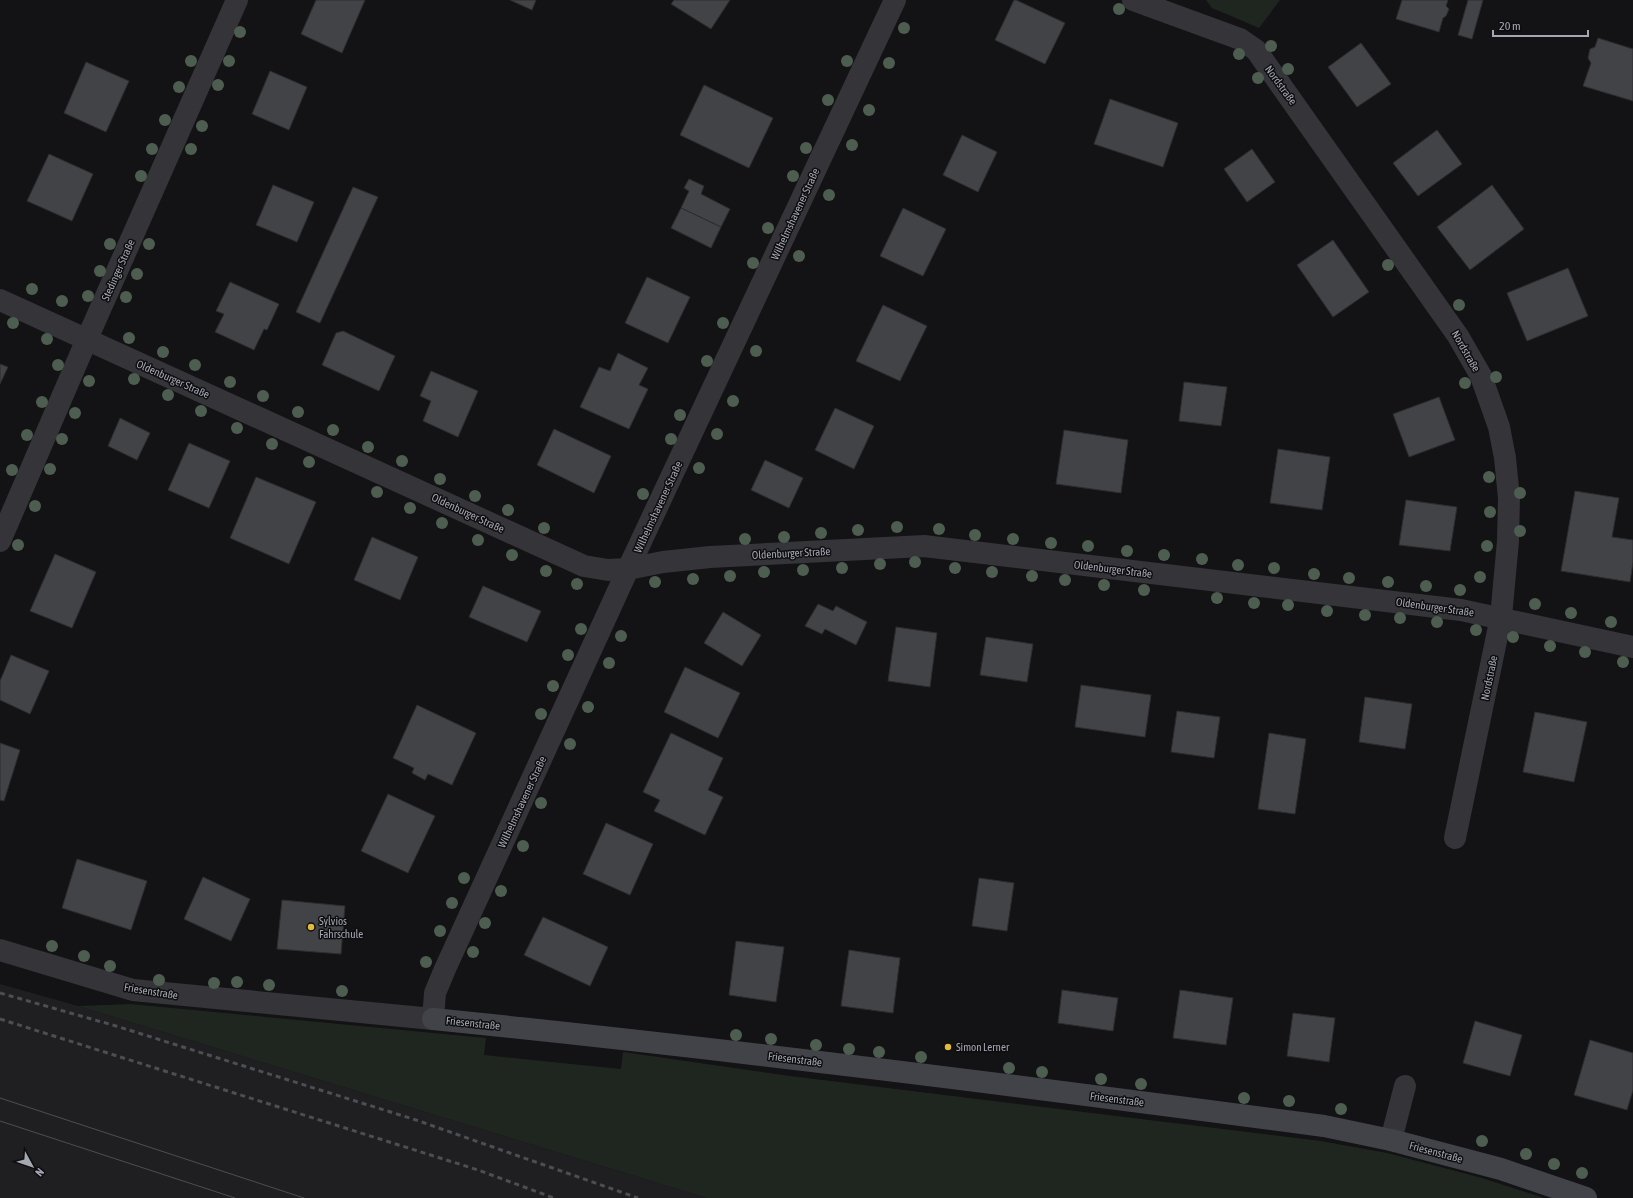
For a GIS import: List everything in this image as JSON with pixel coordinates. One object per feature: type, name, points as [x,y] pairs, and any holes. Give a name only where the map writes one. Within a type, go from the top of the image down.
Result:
[{"type":"street","name":"Stedinger Straße","points":[[0,541],[87,339],[237,0]]},
{"type":"street","name":"Wilhelmshavener Straße","points":[[434,1019],[435,993],[440,980],[628,569],[895,0]]},
{"type":"street","name":"Nordstraße","points":[[1133,0],[1240,39],[1256,50],[1458,336],[1481,376],[1499,427],[1505,458],[1509,498],[1508,541],[1501,617],[1455,838]]},
{"type":"street","name":"Oldenburger Straße","points":[[0,300],[584,566],[608,570],[628,569],[663,562],[710,557],[924,546],[1461,610],[1501,617],[1633,647]]},
{"type":"street","name":"Friesenstraße","points":[[0,950],[133,990],[616,1038],[1128,1100],[1324,1126],[1391,1140],[1501,1169],[1586,1198]]},
{"type":"street","points":[[1391,1140],[1405,1086]]},
{"type":"shaded area","points":[[1206,0],[1280,0],[1259,28],[1212,8]]},
{"type":"shaded area","points":[[0,984],[78,1006],[707,1198],[0,1198]]},
{"type":"shaded area","points":[[130,1004],[486,1038],[484,1055],[621,1069],[623,1052],[790,1076],[1321,1141],[1387,1153],[1482,1178],[1544,1198],[707,1198],[78,1006]]},
{"type":"building","points":[[316,0],[365,0],[342,53],[301,34]]},
{"type":"building","points":[[510,0],[536,0],[532,10]]},
{"type":"building","points":[[674,0],[730,0],[711,29],[671,4]]},
{"type":"building","points":[[1014,0],[1065,23],[1045,64],[995,40]]},
{"type":"building","points":[[1402,0],[1448,0],[1446,6],[1449,9],[1446,16],[1443,18],[1439,32],[1396,19]]},
{"type":"building","points":[[1468,0],[1483,0],[1472,39],[1458,35]]},
{"type":"building","points":[[1598,38],[1633,49],[1633,101],[1583,86],[1591,63],[1588,58],[1590,49],[1595,47]]},
{"type":"building","points":[[1361,43],[1391,84],[1357,107],[1328,67]]},
{"type":"building","points":[[86,62],[129,81],[106,132],[64,113]]},
{"type":"building","points":[[270,71],[307,87],[289,130],[252,114]]},
{"type":"building","points":[[704,85],[773,118],[749,168],[680,135]]},
{"type":"building","points":[[1110,99],[1178,123],[1163,167],[1094,144]]},
{"type":"building","points":[[1437,130],[1462,164],[1418,196],[1393,163]]},
{"type":"building","points":[[962,135],[997,152],[978,192],[943,175]]},
{"type":"building","points":[[1252,149],[1275,182],[1247,202],[1224,169]]},
{"type":"building","points":[[49,154],[93,174],[72,221],[27,201]]},
{"type":"building","points":[[689,179],[704,186],[701,194],[730,209],[721,227],[681,208],[689,191],[684,188]]},
{"type":"building","points":[[273,185],[314,202],[297,242],[256,225]]},
{"type":"building","points":[[1492,185],[1524,229],[1470,270],[1437,227]]},
{"type":"building","points":[[353,187],[378,197],[320,323],[296,312]]},
{"type":"building","points":[[681,208],[721,227],[711,248],[671,228]]},
{"type":"building","points":[[903,208],[946,229],[923,276],[880,256]]},
{"type":"building","points":[[1333,240],[1369,292],[1333,317],[1297,265]]},
{"type":"building","points":[[1568,268],[1588,316],[1527,341],[1507,293]]},
{"type":"building","points":[[647,277],[690,297],[668,343],[625,323]]},
{"type":"building","points":[[230,282],[279,304],[267,330],[264,329],[254,350],[215,332],[224,314],[216,311]]},
{"type":"building","points":[[883,305],[927,326],[900,381],[856,361]]},
{"type":"building","points":[[343,331],[395,356],[379,391],[322,365],[336,333]]},
{"type":"building","points":[[618,353],[648,368],[639,385],[648,389],[629,429],[580,407],[599,367],[610,371]]},
{"type":"building","points":[[0,364],[8,367],[0,384]]},
{"type":"building","points":[[431,371],[478,391],[458,437],[423,421],[431,401],[420,396]]},
{"type":"building","points":[[1184,382],[1227,387],[1221,426],[1179,421]]},
{"type":"building","points":[[1439,397],[1455,440],[1409,457],[1393,414]]},
{"type":"building","points":[[835,408],[874,426],[854,469],[815,450]]},
{"type":"building","points":[[120,418],[150,433],[137,460],[108,446]]},
{"type":"building","points":[[554,429],[611,456],[594,493],[537,465]]},
{"type":"building","points":[[1064,430],[1128,440],[1121,493],[1056,484]]},
{"type":"building","points":[[189,443],[230,461],[209,508],[168,490]]},
{"type":"building","points":[[1278,449],[1330,457],[1322,510],[1270,503]]},
{"type":"building","points":[[765,460],[803,478],[789,508],[751,490]]},
{"type":"building","points":[[256,477],[316,502],[289,564],[230,538]]},
{"type":"building","points":[[1575,491],[1619,498],[1612,537],[1633,540],[1633,562],[1630,582],[1561,571]]},
{"type":"building","points":[[1406,500],[1457,507],[1450,551],[1399,545]]},
{"type":"building","points":[[372,537],[418,557],[400,600],[354,580]]},
{"type":"building","points":[[55,554],[96,572],[72,628],[30,611]]},
{"type":"building","points":[[483,586],[541,611],[527,642],[469,617]]},
{"type":"building","points":[[818,604],[833,611],[836,606],[867,622],[856,645],[825,629],[822,634],[805,626]]},
{"type":"building","points":[[723,612],[761,635],[742,666],[704,643]]},
{"type":"building","points":[[896,627],[937,633],[930,687],[888,681]]},
{"type":"building","points":[[986,637],[1033,644],[1027,682],[980,675]]},
{"type":"building","points":[[11,655],[49,671],[30,714],[0,700],[0,681]]},
{"type":"building","points":[[685,667],[740,693],[718,738],[664,712]]},
{"type":"building","points":[[1081,685],[1151,695],[1145,737],[1075,727]]},
{"type":"building","points":[[1365,697],[1412,704],[1405,749],[1359,742]]},
{"type":"building","points":[[417,705],[476,733],[452,785],[428,774],[425,780],[412,773],[414,768],[393,758]]},
{"type":"building","points":[[1177,711],[1220,717],[1214,758],[1171,752]]},
{"type":"building","points":[[1535,712],[1587,722],[1574,782],[1523,772]]},
{"type":"building","points":[[671,733],[723,758],[708,790],[723,797],[705,835],[654,811],[660,800],[643,792]]},
{"type":"building","points":[[1269,733],[1306,739],[1295,814],[1258,809]]},
{"type":"building","points":[[0,743],[20,750],[4,801],[0,800]]},
{"type":"building","points":[[388,794],[435,816],[408,873],[361,851]]},
{"type":"building","points":[[606,823],[653,844],[630,895],[583,874]]},
{"type":"building","points":[[77,859],[147,881],[131,930],[62,908]]},
{"type":"building","points":[[203,877],[250,899],[231,941],[184,919]]},
{"type":"building","points":[[979,878],[1014,883],[1007,931],[972,926]]},
{"type":"building","name":"Sylvios Fahrschule","points":[[282,900],[345,906],[341,954],[277,949]]},
{"type":"building","points":[[543,917],[608,947],[590,986],[524,955]]},
{"type":"building","points":[[736,941],[784,947],[776,1002],[729,995]]},
{"type":"building","points":[[849,950],[900,958],[893,1013],[841,1006]]},
{"type":"building","points":[[1062,990],[1118,998],[1113,1031],[1058,1023]]},
{"type":"building","points":[[1180,990],[1233,998],[1226,1045],[1173,1038]]},
{"type":"building","points":[[1293,1013],[1335,1018],[1329,1062],[1287,1056]]},
{"type":"building","points":[[1475,1021],[1522,1035],[1510,1076],[1463,1063]]},
{"type":"building","points":[[1590,1040],[1633,1053],[1633,1090],[1627,1110],[1574,1095]]},
{"type":"tram line","points":[[0,1098],[304,1198]]},
{"type":"tram line","points":[[0,1121],[235,1198]]},
{"type":"railway","points":[[0,993],[116,1026],[416,1120],[638,1198]]},
{"type":"railway","points":[[0,1019],[478,1170],[554,1198]]},
{"type":"place","name":"Sylvios Fahrschule","points":[[311,927]]},
{"type":"place","name":"Simon Lerner","points":[[948,1047]]}]
